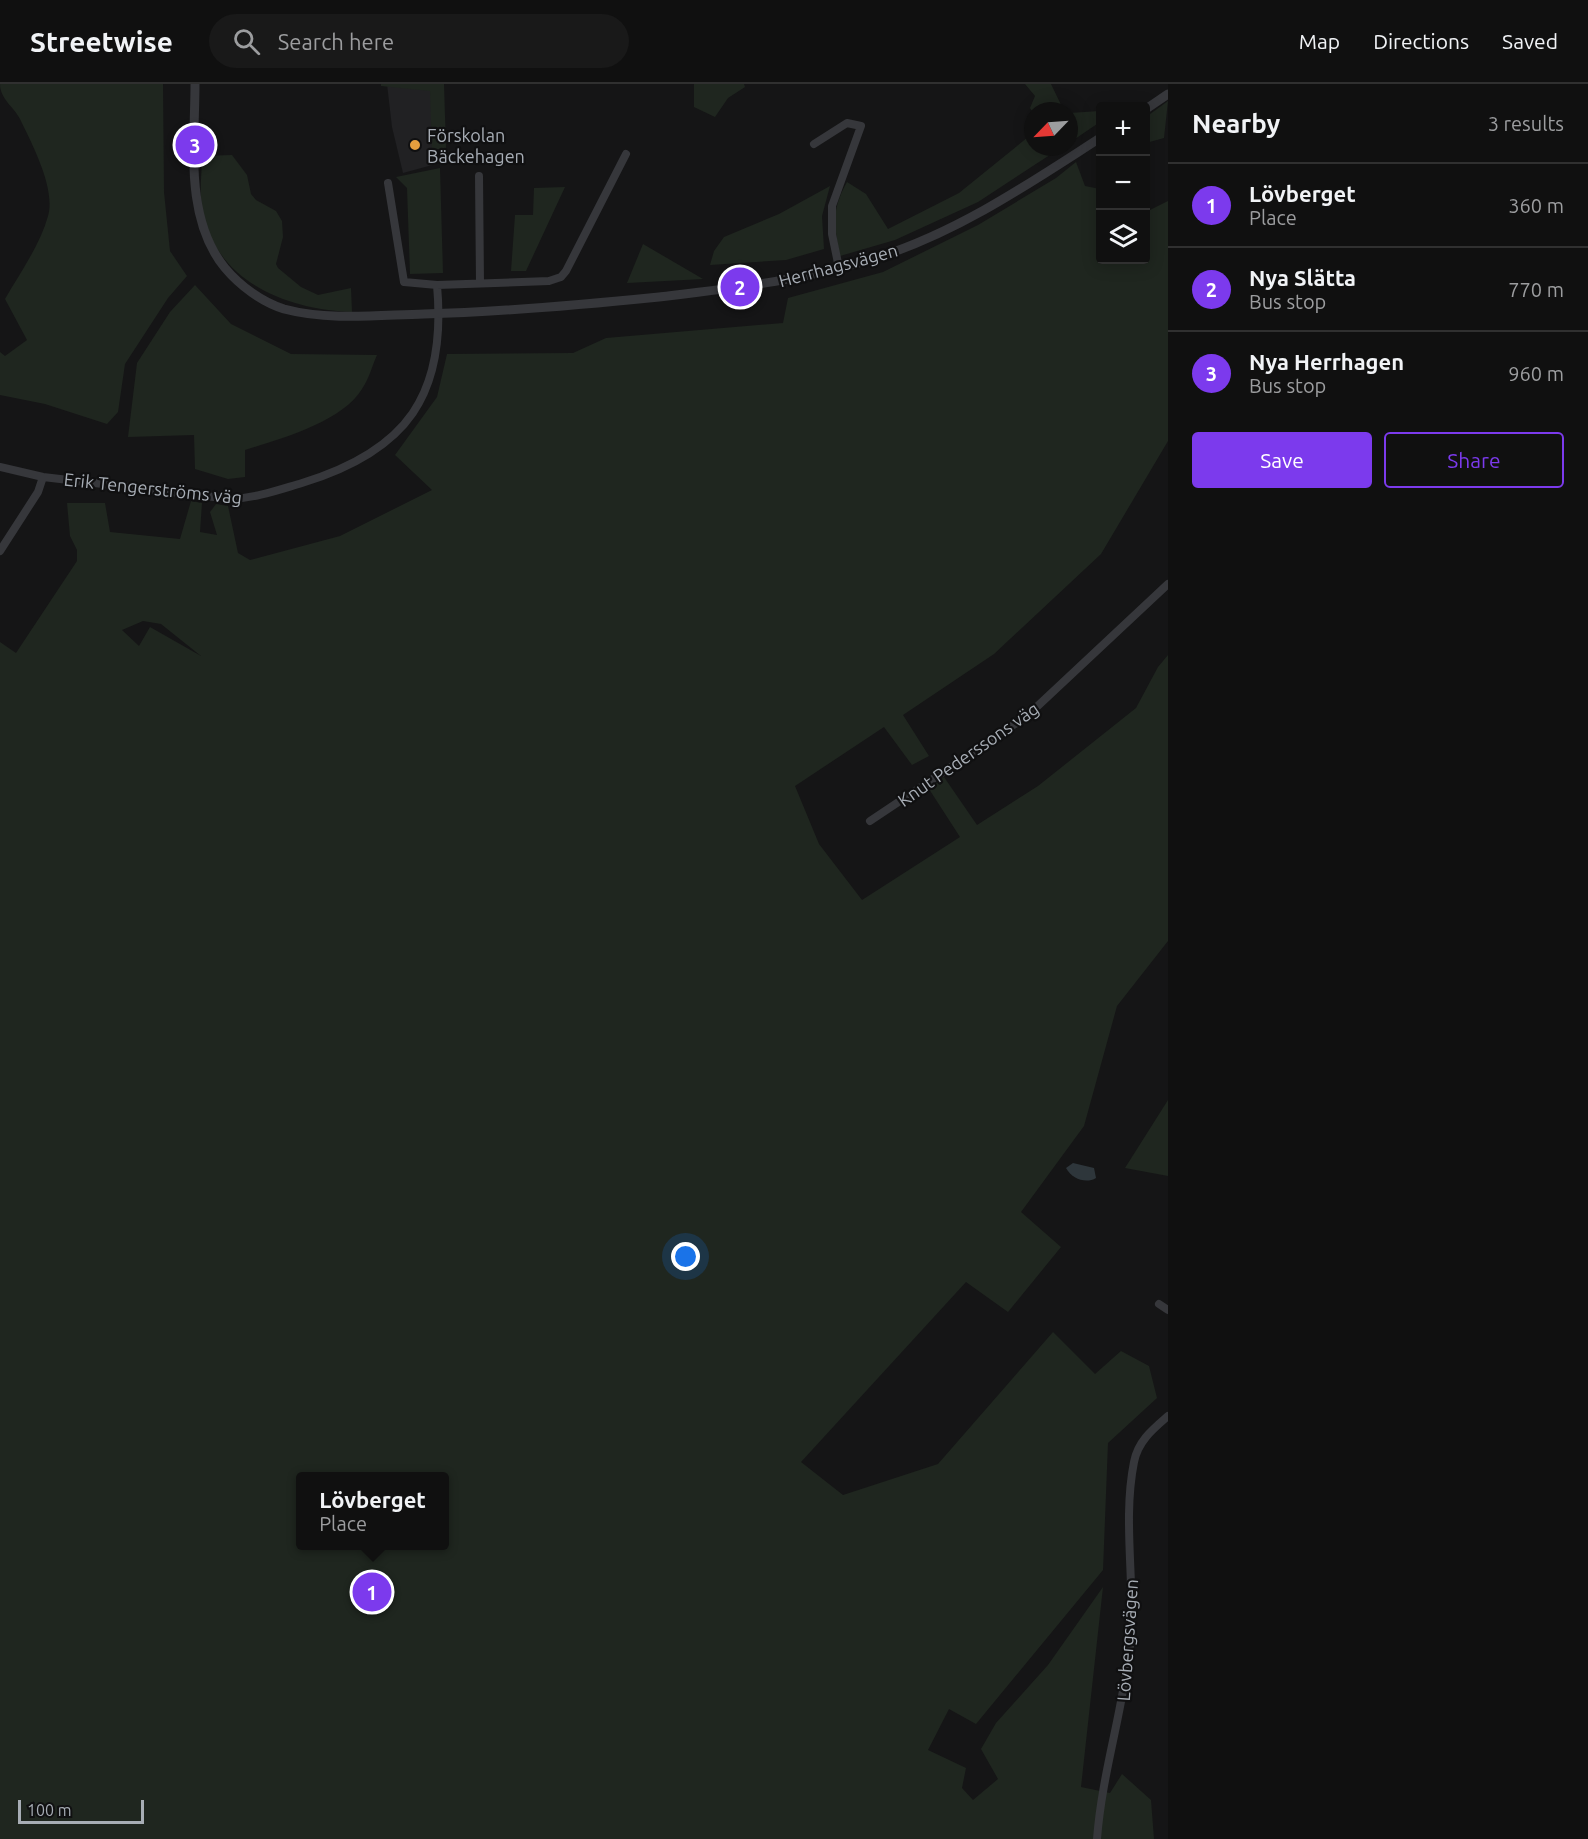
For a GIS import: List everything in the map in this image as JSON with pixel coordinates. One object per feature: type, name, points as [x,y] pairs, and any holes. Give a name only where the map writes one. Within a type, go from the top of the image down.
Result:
[{"type":"street","name":"Herrhagsvägen","points":[[195,84],[197,205],[208,241],[225,268],[254,294],[278,307],[339,315],[533,310],[687,294],[793,279],[839,268],[907,247],[952,228],[999,202],[1096,141]]},
{"type":"street","points":[[1150,106],[1168,94]]},
{"type":"street","points":[[814,144],[847,123],[861,126],[832,206],[832,234],[839,268]]},
{"type":"street","points":[[388,183],[404,282],[437,285],[549,281],[561,277],[626,154]]},
{"type":"street","points":[[479,176],[480,283]]},
{"type":"street","points":[[437,285],[439,314]]},
{"type":"street","name":"Erik Tengerströms väg","points":[[0,467],[43,477],[231,499],[260,496],[317,478],[354,463],[401,428],[426,392],[435,368],[439,314]]},
{"type":"street","name":"Erik Tengerströms väg","points":[[0,551],[38,492],[43,477]]},
{"type":"street","name":"Knut Pederssons väg","points":[[870,821],[1027,717],[1168,584]]},
{"type":"street","points":[[1159,1304],[1168,1310]]},
{"type":"street","name":"Lövbergsvägen","points":[[1097,1839],[1103,1783],[1120,1718],[1130,1645],[1133,1602],[1131,1485],[1134,1462],[1143,1439],[1168,1416]]},
{"type":"shaded area","points":[[0,84],[163,84],[164,192],[170,251],[187,276],[168,298],[125,364],[118,412],[107,424],[45,404],[0,395],[0,352],[5,356],[27,340],[5,299],[40,238],[50,205],[42,167],[20,119],[2,94]]},
{"type":"shaded area","points":[[381,84],[444,84],[446,148],[432,150],[430,91],[381,86]]},
{"type":"shaded area","name":"Förskolan Bäckehagen","points":[[387,84],[430,84],[436,164],[403,173],[392,127]]},
{"type":"shaded area","points":[[694,84],[744,84],[745,87],[728,98],[715,117],[694,107]]},
{"type":"shaded area","points":[[1025,84],[1051,84],[1060,102],[1032,102],[1035,96]]},
{"type":"shaded area","points":[[1168,101],[1164,138],[1150,142],[1150,114]]},
{"type":"shaded area","points":[[1096,111],[1096,125],[1078,137],[1078,112]]},
{"type":"shaded area","points":[[1024,140],[1024,156],[1048,156],[978,202],[895,240],[840,256],[835,218],[838,201],[847,182],[866,194],[888,229],[959,193]]},
{"type":"shaded area","points":[[232,155],[247,175],[251,194],[256,200],[276,211],[282,221],[283,237],[276,264],[278,268],[301,287],[318,295],[351,288],[352,312],[326,310],[275,296],[252,284],[233,268],[217,249],[206,225],[201,198],[202,156]]},
{"type":"shaded area","points":[[1076,162],[1085,186],[1096,188],[1096,264],[1150,264],[1150,210],[1168,201],[1168,441],[1101,554],[994,654],[903,715],[929,756],[912,765],[884,727],[795,786],[819,844],[862,900],[960,837],[929,789],[944,777],[977,825],[1038,786],[1136,708],[1158,667],[1168,655],[1168,941],[1117,1006],[1084,1126],[1021,1212],[1061,1247],[1008,1312],[966,1282],[801,1462],[843,1495],[938,1464],[1053,1332],[1095,1374],[1121,1351],[1149,1366],[1157,1398],[1108,1443],[1103,1570],[976,1724],[949,1709],[928,1750],[966,1768],[962,1788],[973,1800],[998,1779],[981,1749],[996,1723],[1048,1665],[1103,1587],[1081,1787],[1110,1793],[1122,1774],[1151,1800],[1154,1839],[0,1839],[0,642],[16,653],[77,561],[77,550],[70,536],[67,503],[105,503],[110,532],[180,539],[191,501],[202,503],[200,532],[217,535],[210,512],[216,504],[228,506],[238,553],[250,560],[340,536],[432,490],[395,455],[437,397],[447,354],[573,353],[606,338],[783,323],[788,298],[883,272],[978,225],[1056,178]],"holes":[[[143,621],[161,624],[201,656],[150,627],[139,646],[122,630]]]},
{"type":"shaded area","points":[[440,168],[443,273],[410,274],[407,188],[396,177]]},
{"type":"shaded area","points":[[830,186],[822,216],[824,249],[786,260],[710,265],[714,251],[724,237],[779,214]]},
{"type":"shaded area","points":[[565,187],[526,271],[511,271],[515,215],[533,215],[534,188]]},
{"type":"shaded area","points":[[643,244],[703,279],[627,283]]},
{"type":"shaded area","points":[[195,285],[231,324],[291,354],[377,355],[362,389],[353,401],[340,411],[309,428],[245,450],[245,477],[228,479],[195,469],[194,435],[128,437],[137,363],[170,312]]},
{"type":"shaded area","points":[[1168,1100],[1168,1176],[1125,1168]]},
{"type":"shaded area","points":[[1073,1163],[1094,1168],[1096,1178],[1088,1181],[1075,1178],[1066,1168]]},
{"type":"place","name":"Nya Herrhagen","points":[[195,145]]},
{"type":"place","name":"Förskolan Bäckehagen","points":[[415,145]]},
{"type":"place","name":"Nya Slätta","points":[[740,287]]},
{"type":"place","name":"Lövberget","points":[[372,1592]]}]
